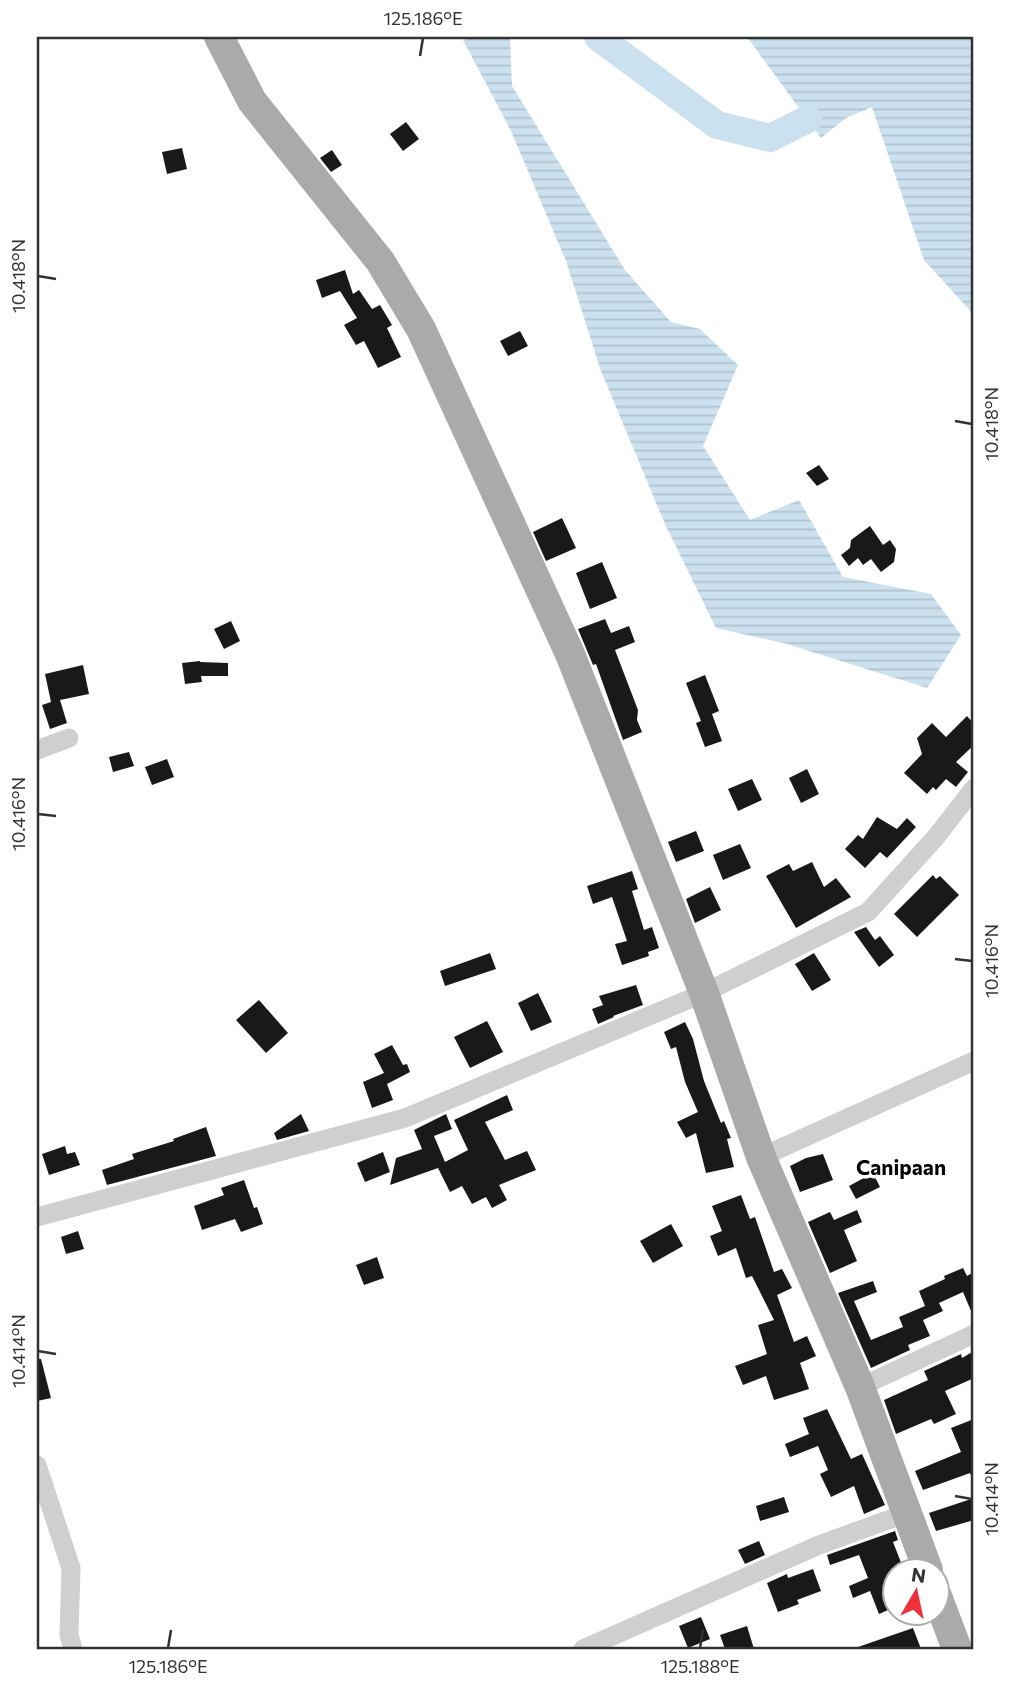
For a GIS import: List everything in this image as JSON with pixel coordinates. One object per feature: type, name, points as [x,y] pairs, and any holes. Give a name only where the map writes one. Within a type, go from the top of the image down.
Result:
[{"type":"main road","points":[[219,37],[252,101],[380,261],[421,329],[570,654],[704,993],[761,1157],[860,1387],[923,1556]]},
{"type":"main road","points":[[948,1626],[957,1649]]},
{"type":"street","points":[[37,750],[69,738]]},
{"type":"street","points":[[37,1217],[405,1118],[704,993],[868,912],[936,837],[974,788]]},
{"type":"street","points":[[761,1157],[974,1061]]},
{"type":"street","points":[[860,1387],[974,1334]]},
{"type":"street","points":[[37,1465],[71,1568],[69,1634],[73,1649]]},
{"type":"street","points":[[583,1649],[819,1545],[907,1513]]},
{"type":"water","points":[[510,37],[512,86],[625,270],[671,322],[700,329],[738,365],[703,446],[750,520],[799,500],[843,577],[931,594],[961,635],[927,688],[787,644],[716,628],[665,524],[601,371],[566,261],[511,131],[463,40]]},
{"type":"water","points":[[747,37],[974,37],[974,315],[924,260],[872,107],[846,118],[821,138]]},
{"type":"building","points":[[406,122],[419,139],[403,151],[390,134]]},
{"type":"building","points":[[182,148],[187,169],[167,174],[162,152]]},
{"type":"building","points":[[332,150],[342,165],[331,172],[320,158]]},
{"type":"building","points":[[345,270],[353,294],[359,290],[372,309],[380,305],[392,325],[387,328],[401,357],[378,368],[364,341],[356,345],[344,325],[357,318],[340,291],[322,298],[316,280]]},
{"type":"building","points":[[520,331],[528,346],[508,356],[500,341]]},
{"type":"building","points":[[819,465],[829,479],[817,486],[806,473]]},
{"type":"building","points":[[562,518],[576,548],[546,561],[533,532]]},
{"type":"building","points":[[870,526],[883,545],[890,540],[896,549],[894,562],[881,572],[871,559],[863,565],[858,558],[849,566],[841,555],[850,548],[851,540]]},
{"type":"building","points":[[602,562],[617,598],[590,609],[576,573]]},
{"type":"building","points":[[605,619],[611,633],[629,626],[635,642],[615,650],[638,710],[637,720],[642,732],[623,740],[596,664],[593,665],[578,629]]},
{"type":"building","points":[[231,621],[240,641],[224,649],[214,629]]},
{"type":"building","points":[[182,663],[228,663],[228,676],[201,676],[202,682],[185,684]]},
{"type":"building","points":[[83,665],[89,694],[60,700],[67,723],[50,729],[42,705],[51,702],[45,674]]},
{"type":"building","points":[[705,675],[719,711],[712,714],[722,741],[705,747],[696,723],[701,721],[686,683]]},
{"type":"building","points":[[967,716],[974,724],[974,745],[956,762],[968,772],[956,787],[946,779],[936,790],[933,787],[927,794],[904,773],[922,754],[917,738],[932,723],[946,737]]},
{"type":"building","points":[[129,752],[134,766],[113,772],[109,757]]},
{"type":"building","points":[[167,759],[174,777],[152,785],[145,767]]},
{"type":"building","points":[[807,769],[819,794],[801,803],[789,778]]},
{"type":"building","points":[[752,779],[762,800],[738,811],[728,789]]},
{"type":"building","points":[[877,817],[897,829],[907,818],[916,827],[887,858],[880,852],[865,868],[845,849],[858,835],[863,839]]},
{"type":"building","points":[[696,831],[704,851],[676,862],[668,842]]},
{"type":"building","points":[[740,844],[751,868],[723,880],[713,855]]},
{"type":"building","points":[[812,862],[824,887],[836,878],[851,897],[796,928],[766,876],[789,864],[793,871]]},
{"type":"building","points":[[632,871],[638,889],[632,891],[644,930],[652,927],[659,948],[648,952],[649,956],[622,965],[615,944],[627,941],[612,897],[593,904],[587,886]]},
{"type":"building","points":[[933,875],[936,879],[940,876],[959,895],[917,937],[894,914]]},
{"type":"building","points":[[710,887],[721,910],[695,923],[686,899]]},
{"type":"building","points":[[866,927],[875,940],[880,936],[894,955],[879,967],[854,932]]},
{"type":"building","points":[[490,953],[496,969],[445,986],[440,971]]},
{"type":"building","points":[[814,953],[831,980],[812,991],[795,964]]},
{"type":"building","points":[[636,985],[643,1005],[598,1024],[592,1009],[603,1005],[599,996]]},
{"type":"building","points":[[538,993],[552,1022],[531,1031],[518,1003]]},
{"type":"building","points":[[259,1000],[288,1033],[266,1053],[236,1020]]},
{"type":"building","points":[[487,1021],[503,1052],[470,1068],[454,1037]]},
{"type":"building","points":[[685,1022],[693,1039],[704,1081],[721,1123],[724,1121],[731,1138],[727,1139],[734,1167],[706,1173],[696,1133],[686,1138],[677,1122],[698,1112],[685,1082],[676,1047],[671,1049],[664,1032]]},
{"type":"building","points":[[392,1045],[410,1072],[387,1084],[393,1100],[372,1108],[363,1082],[384,1073],[374,1054]]},
{"type":"building","points":[[507,1095],[513,1110],[485,1122],[505,1160],[527,1151],[536,1170],[499,1185],[507,1200],[492,1208],[486,1197],[472,1204],[462,1186],[450,1192],[438,1168],[390,1185],[396,1158],[422,1149],[414,1130],[446,1114],[452,1129],[434,1136],[445,1162],[468,1150],[454,1120]]},
{"type":"building","points":[[301,1114],[309,1131],[277,1140],[274,1133]]},
{"type":"building","points":[[206,1127],[216,1156],[107,1185],[102,1170],[134,1159],[132,1154],[174,1141],[173,1139]]},
{"type":"building","points":[[65,1146],[67,1154],[75,1152],[80,1165],[49,1175],[42,1154]]},
{"type":"building","points":[[383,1152],[390,1172],[365,1182],[357,1163]]},
{"type":"building","points":[[823,1154],[833,1180],[800,1192],[790,1166]]},
{"type":"building","points":[[873,1173],[880,1187],[856,1199],[849,1186]]},
{"type":"building","points":[[244,1180],[263,1224],[241,1232],[235,1219],[202,1230],[194,1206],[224,1195],[221,1188]]},
{"type":"building","points":[[741,1195],[750,1219],[755,1217],[774,1272],[782,1269],[792,1288],[777,1295],[794,1342],[807,1336],[816,1356],[800,1363],[809,1389],[774,1400],[766,1376],[743,1385],[735,1366],[767,1354],[758,1325],[774,1320],[752,1276],[746,1278],[736,1248],[718,1256],[710,1236],[722,1231],[712,1206]]},
{"type":"building","points":[[857,1210],[862,1222],[844,1230],[857,1261],[830,1273],[808,1222],[830,1212],[834,1220]]},
{"type":"building","points":[[671,1224],[683,1246],[653,1263],[640,1241]]},
{"type":"building","points":[[78,1231],[84,1249],[66,1254],[61,1237]]},
{"type":"building","points":[[377,1257],[384,1278],[364,1285],[356,1265]]},
{"type":"building","points":[[963,1268],[967,1276],[974,1272],[974,1318],[963,1292],[939,1303],[943,1311],[923,1320],[930,1336],[908,1345],[910,1350],[871,1368],[838,1293],[873,1281],[877,1292],[854,1301],[871,1340],[903,1327],[899,1317],[925,1306],[919,1291]]},
{"type":"building","points":[[974,1351],[974,1378],[945,1391],[956,1414],[934,1424],[931,1419],[896,1434],[884,1400],[928,1380],[924,1371]]},
{"type":"building","points":[[37,1359],[41,1359],[51,1398],[37,1401]]},
{"type":"building","points":[[827,1409],[851,1459],[862,1454],[885,1505],[864,1514],[854,1486],[831,1497],[820,1474],[828,1470],[818,1446],[790,1457],[785,1444],[809,1434],[803,1418]]},
{"type":"building","points":[[974,1419],[974,1483],[970,1473],[923,1490],[915,1471],[961,1452],[951,1428]]},
{"type":"building","points":[[784,1497],[789,1512],[760,1521],[756,1506]]},
{"type":"building","points":[[974,1498],[974,1520],[936,1531],[929,1513]]},
{"type":"building","points":[[895,1531],[898,1540],[893,1542],[898,1556],[881,1556],[881,1613],[879,1614],[870,1591],[853,1598],[849,1586],[868,1578],[859,1555],[830,1565],[827,1555]]},
{"type":"building","points":[[759,1541],[765,1555],[745,1564],[738,1550]]},
{"type":"building","points":[[813,1569],[821,1591],[797,1600],[799,1604],[778,1612],[767,1583],[787,1574],[788,1578]]},
{"type":"building","points":[[701,1617],[710,1639],[688,1648],[679,1626]]},
{"type":"building","points":[[747,1626],[754,1649],[725,1649],[720,1635]]},
{"type":"building","points":[[913,1628],[921,1649],[858,1647]]},
{"type":"waterway","points":[[598,37],[717,125],[770,138],[808,119]]},
{"type":"district","name":"Canipaan","points":[[901,1166]]}]
